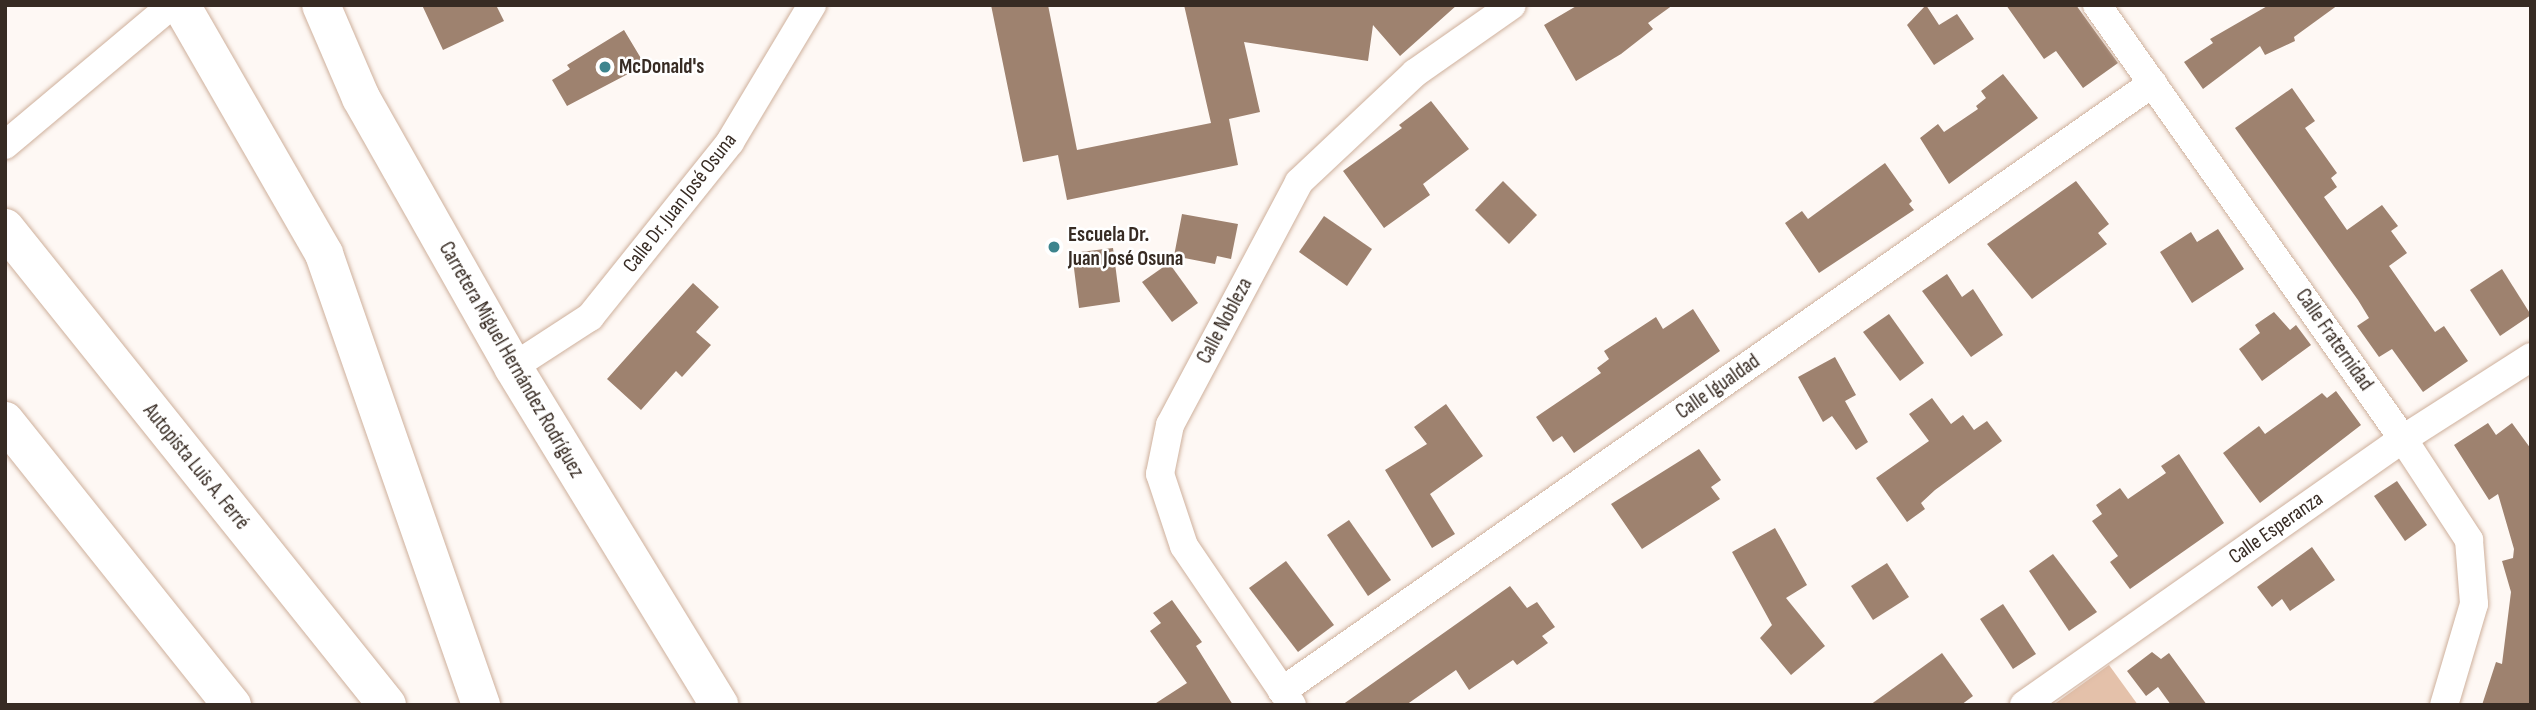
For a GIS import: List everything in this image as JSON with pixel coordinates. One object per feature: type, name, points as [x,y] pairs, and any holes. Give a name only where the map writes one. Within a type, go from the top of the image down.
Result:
[{"type":"main road","points":[[181,5],[324,254],[481,705]]},
{"type":"main road","name":"Carretera Miguel Hernández Rodríguez","points":[[321,5],[361,98],[513,367],[719,705]]},
{"type":"main road","name":"Autopista Luis A. Ferré","points":[[5,228],[387,705]]},
{"type":"main road","points":[[5,421],[232,705]]},
{"type":"street","points":[[5,145],[172,5]]},
{"type":"street","name":"Calle Dr. Juan José Osuna","points":[[513,367],[590,317],[730,142],[812,5]]},
{"type":"street","name":"Calle Nobleza","points":[[1287,698],[1184,546],[1160,474],[1170,425],[1299,182],[1415,74],[1512,5]]},
{"type":"street","name":"Calle Fraternidad","points":[[2097,5],[2403,439],[2469,540],[2474,604],[2444,705]]},
{"type":"street","name":"Calle Igualdad","points":[[1287,698],[2153,83]]},
{"type":"street","name":"Calle Esperanza","points":[[2024,705],[2403,439],[2531,356]]},
{"type":"shaded area","points":[[2109,665],[2138,705],[2053,705]]},
{"type":"building","points":[[422,5],[496,5],[504,21],[443,50]]},
{"type":"building","points":[[991,5],[1048,5],[1077,150],[1211,123],[1184,5],[1457,5],[1400,56],[1373,25],[1368,61],[1244,42],[1260,112],[1229,119],[1238,165],[1067,200],[1058,155],[1023,162]]},
{"type":"building","points":[[1578,5],[1673,5],[1648,23],[1653,29],[1621,54],[1576,81],[1544,25]]},
{"type":"building","points":[[1926,5],[1939,25],[1957,14],[1974,39],[1934,65],[1907,25]]},
{"type":"building","points":[[2006,5],[2076,5],[2118,63],[2083,88],[2056,51],[2044,59]]},
{"type":"building","points":[[2269,5],[2338,5],[2294,37],[2295,41],[2265,55],[2260,46],[2203,89],[2184,62],[2213,43],[2210,39]]},
{"type":"building","name":"McDonald's","points":[[624,30],[645,65],[567,106],[552,80],[570,69],[567,65]]},
{"type":"building","points":[[2003,74],[2038,118],[1949,184],[1920,138],[1938,124],[1944,132],[1978,109],[1976,106],[1986,98],[1981,91]]},
{"type":"building","points":[[2292,88],[2315,121],[2305,128],[2337,173],[2331,178],[2337,187],[2324,197],[2347,230],[2382,205],[2398,226],[2391,231],[2407,253],[2389,266],[2435,332],[2444,326],[2468,361],[2423,392],[2392,349],[2379,357],[2357,326],[2369,318],[2358,300],[2235,128]]},
{"type":"building","points":[[1431,101],[1469,149],[1423,184],[1430,195],[1384,228],[1343,171],[1402,128],[1399,125]]},
{"type":"building","points":[[1885,163],[1912,201],[1909,204],[1914,210],[1819,273],[1785,223],[1802,211],[1808,219]]},
{"type":"building","points":[[1503,181],[1537,215],[1509,244],[1475,210]]},
{"type":"building","points":[[2076,181],[2109,224],[2098,233],[2107,244],[2032,299],[1987,244]]},
{"type":"building","points":[[1182,214],[1238,224],[1231,259],[1217,256],[1215,264],[1174,256]]},
{"type":"building","points":[[1324,216],[1372,249],[1347,286],[1299,252]]},
{"type":"building","points":[[2218,229],[2244,269],[2192,303],[2160,252],[2191,232],[2197,242]]},
{"type":"building","points":[[1113,248],[1120,302],[1079,308],[1072,253]]},
{"type":"building","points":[[1169,263],[1198,303],[1172,322],[1142,282]]},
{"type":"building","points":[[2502,269],[2531,315],[2500,336],[2470,290]]},
{"type":"building","points":[[1947,274],[1962,297],[1973,289],[2003,335],[1971,357],[1922,291]]},
{"type":"building","points":[[693,283],[719,307],[696,332],[711,345],[682,377],[676,371],[641,410],[607,379]]},
{"type":"building","points":[[1693,309],[1720,351],[1574,453],[1562,436],[1553,442],[1536,417],[1601,373],[1597,368],[1609,359],[1604,351],[1656,317],[1663,329]]},
{"type":"building","points":[[2274,312],[2290,330],[2296,325],[2311,345],[2262,381],[2239,349],[2260,333],[2255,325]]},
{"type":"building","points":[[1889,314],[1924,363],[1900,381],[1863,332]]},
{"type":"building","points":[[1835,357],[1856,395],[1845,401],[1868,442],[1856,450],[1832,416],[1823,422],[1798,377]]},
{"type":"building","points":[[2336,391],[2361,425],[2260,503],[2223,453],[2259,426],[2265,434],[2322,393],[2327,398]]},
{"type":"building","points":[[1932,398],[1951,424],[1963,415],[1974,430],[1987,421],[2002,441],[1935,490],[1921,503],[1925,509],[1907,522],[1876,478],[1929,441],[1909,414]]},
{"type":"building","points":[[1446,404],[1483,456],[1430,494],[1455,534],[1432,548],[1385,470],[1427,444],[1414,427]]},
{"type":"building","points":[[2488,423],[2496,435],[2512,423],[2531,449],[2531,705],[2482,705],[2496,662],[2502,664],[2511,592],[2502,561],[2513,558],[2514,549],[2498,494],[2489,500],[2454,445]]},
{"type":"building","points":[[1699,449],[1721,480],[1711,487],[1720,499],[1642,549],[1611,504]]},
{"type":"building","points":[[2179,454],[2224,523],[2130,589],[2110,562],[2118,556],[2092,521],[2102,514],[2096,505],[2120,488],[2128,499],[2166,473],[2161,466]]},
{"type":"building","points":[[2397,481],[2427,525],[2405,541],[2374,496]]},
{"type":"building","points":[[1349,520],[1391,580],[1368,596],[1327,535]]},
{"type":"building","points":[[1775,528],[1807,585],[1786,598],[1825,646],[1791,675],[1760,638],[1772,625],[1732,552]]},
{"type":"building","points":[[2312,547],[2335,580],[2290,611],[2282,599],[2272,607],[2257,587]]},
{"type":"building","points":[[2053,554],[2097,612],[2069,631],[2029,571]]},
{"type":"building","points":[[1286,561],[1334,625],[1298,652],[1249,588]]},
{"type":"building","points":[[1887,563],[1909,597],[1873,620],[1851,586]]},
{"type":"building","points":[[1510,586],[1527,608],[1537,602],[1555,627],[1542,636],[1548,643],[1517,665],[1513,660],[1469,690],[1456,670],[1406,705],[1342,705]]},
{"type":"building","points":[[1172,600],[1202,642],[1196,646],[1233,705],[1153,705],[1187,683],[1150,631],[1161,623],[1153,613]]},
{"type":"building","points":[[2003,604],[2036,654],[2013,669],[1980,619]]},
{"type":"building","points":[[2152,652],[2161,659],[2169,653],[2207,705],[2171,705],[2158,687],[2146,696],[2127,671]]},
{"type":"building","points":[[1942,653],[1973,696],[1961,705],[1870,705]]},
{"type":"place","name":"McDonald's","points":[[605,67]]},
{"type":"place","name":"Escuela Dr. Juan José Osuna","points":[[1054,247]]}]
